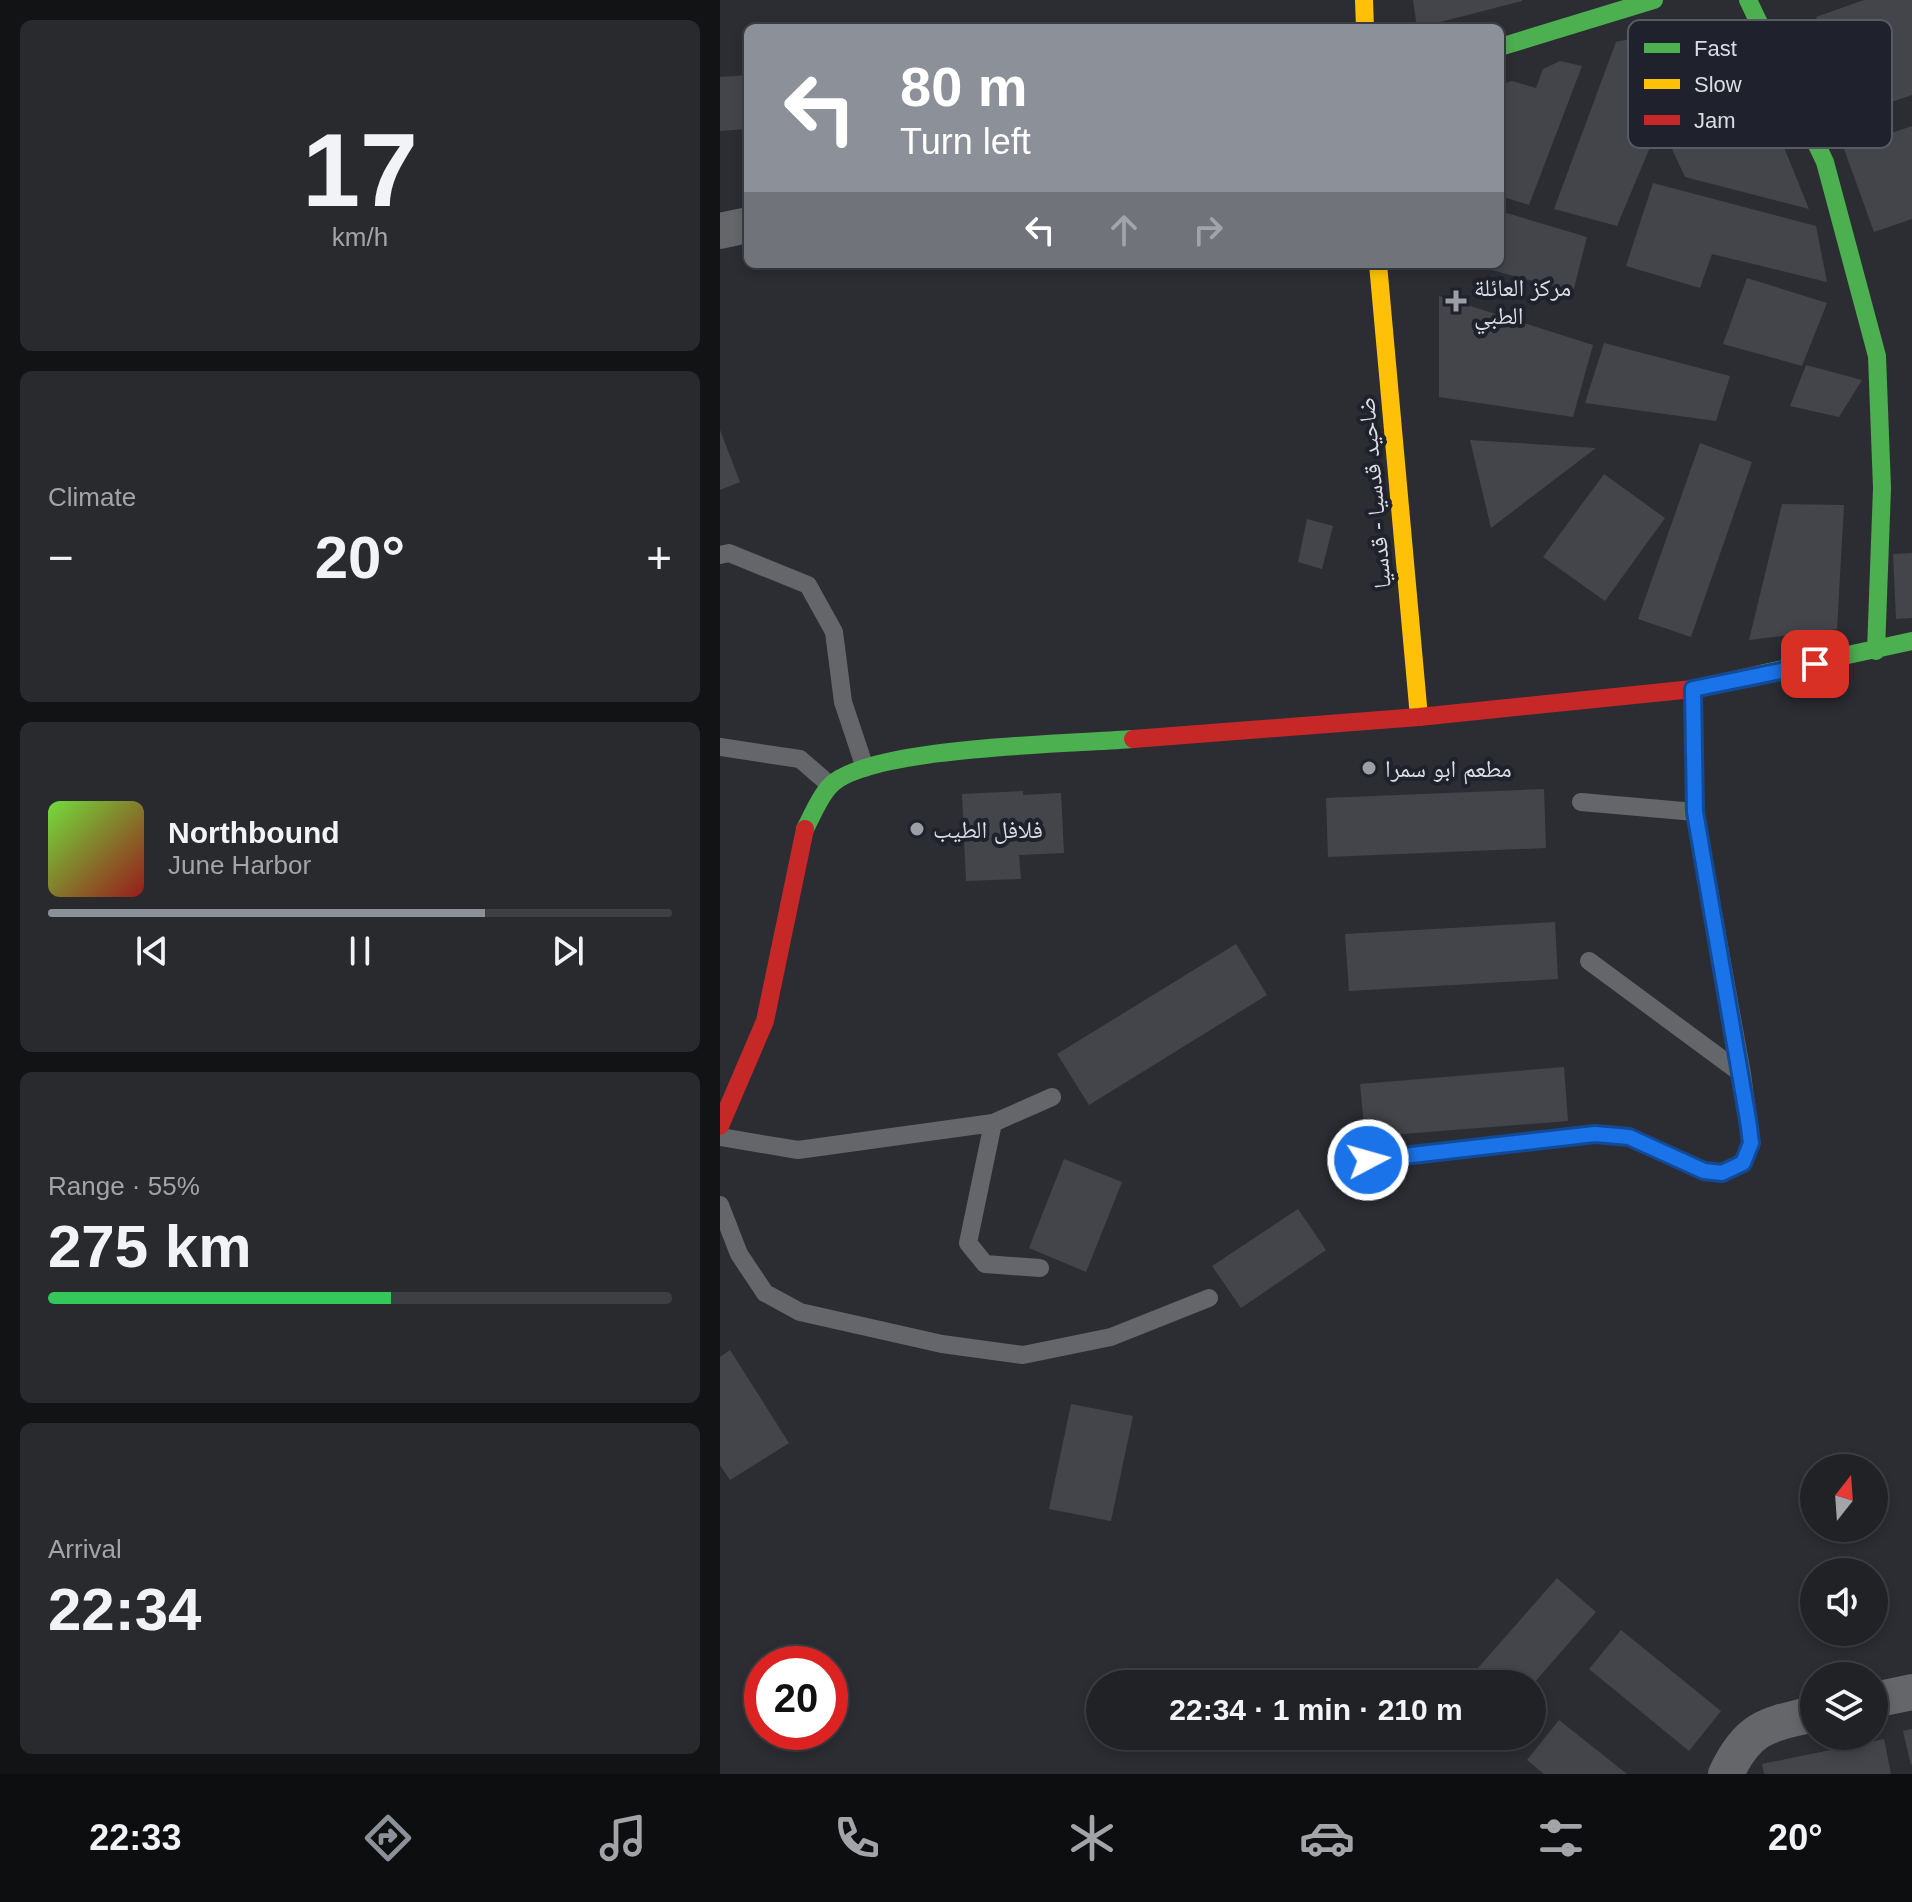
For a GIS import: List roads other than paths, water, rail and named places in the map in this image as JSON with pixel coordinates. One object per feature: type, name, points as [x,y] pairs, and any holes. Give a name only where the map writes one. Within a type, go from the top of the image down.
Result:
[{"type":"main road","points":[[1364,0],[1365,24]]},
{"type":"main road","points":[[1504,46],[1654,0]]},
{"type":"main road","points":[[1748,0],[1758,20]]},
{"type":"main road","points":[[1818,148],[1825,162],[1877,356],[1882,488],[1876,651]]},
{"type":"main road","name":"ضاحيد قدسيا - قدسيا","points":[[1378,268],[1419,717]]},
{"type":"main road","points":[[720,1126],[765,1021],[805,829],[830,785],[865,768],[904,757],[1419,717],[1693,689],[1912,641]]},
{"type":"street","points":[[720,231],[744,226]]},
{"type":"street","points":[[1888,1697],[1912,1692]]},
{"type":"street","points":[[1726,1774],[1739,1747],[1763,1726],[1800,1717]]},
{"type":"lane","points":[[720,555],[729,553],[808,585],[834,632],[843,702],[865,768]]},
{"type":"lane","points":[[1368,1160],[1595,1134],[1629,1137],[1704,1171],[1722,1173],[1743,1163],[1751,1143],[1742,1074],[1695,812],[1693,689]]},
{"type":"lane","points":[[720,747],[800,759],[830,785]]},
{"type":"lane","points":[[1581,802],[1695,812]]},
{"type":"lane","points":[[1589,961],[1742,1074]]},
{"type":"lane","points":[[720,1137],[798,1150],[993,1123],[1052,1097]]},
{"type":"lane","points":[[993,1123],[968,1243],[985,1264],[1040,1268]]},
{"type":"lane","points":[[720,1205],[739,1254],[765,1293],[800,1312],[942,1344],[1023,1355],[1111,1337],[1209,1298]]},
{"type":"place","name":"مركز العائلة الطبي","points":[[1456,301]]},
{"type":"place","name":"مطعم ابو سمرا","points":[[1369,768]]},
{"type":"place","name":"فلافل الطيب","points":[[917,829]]}]
